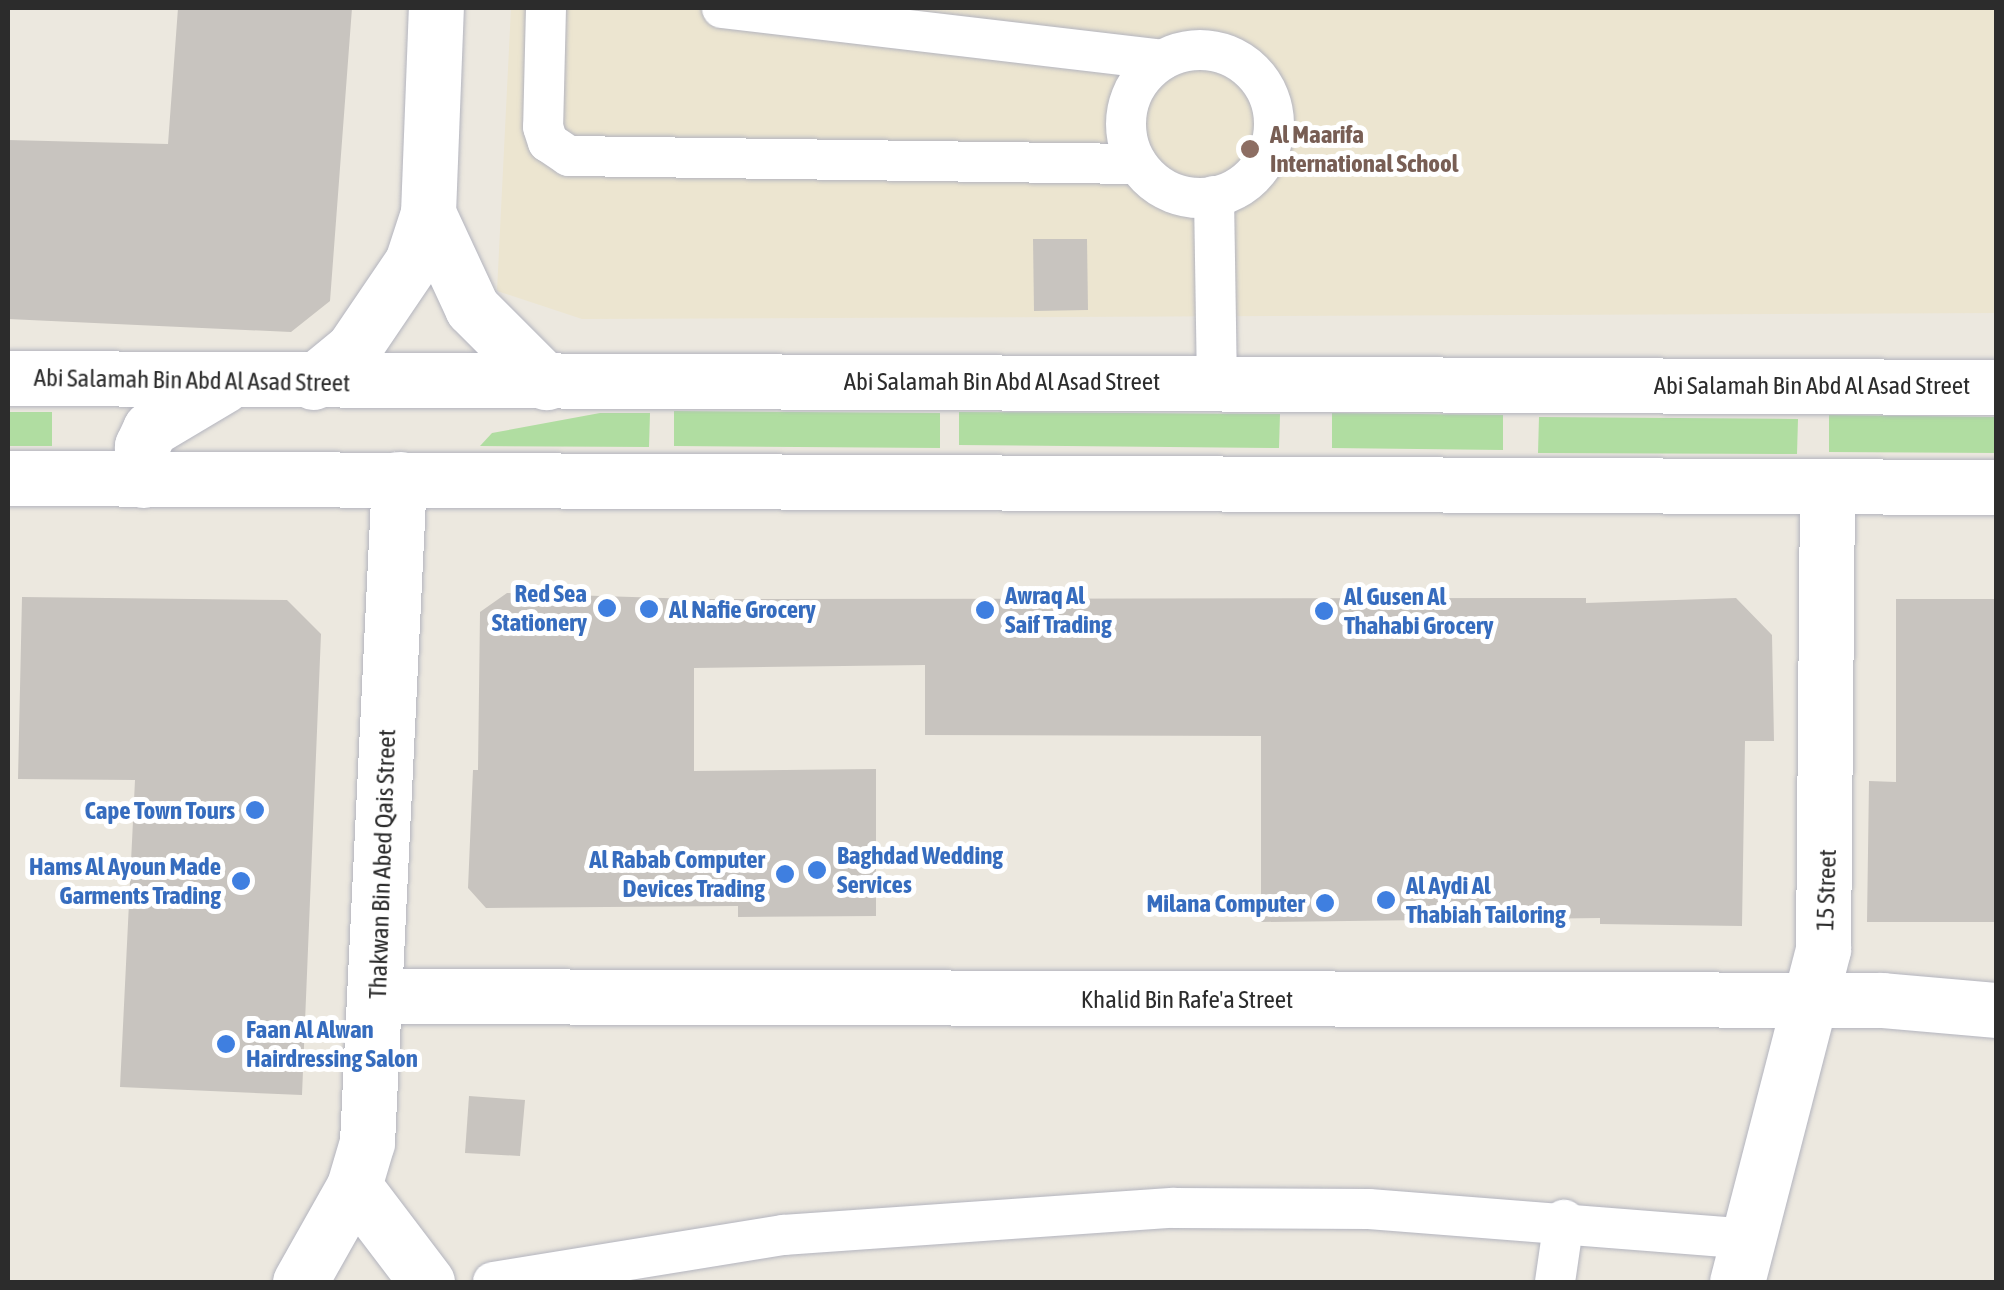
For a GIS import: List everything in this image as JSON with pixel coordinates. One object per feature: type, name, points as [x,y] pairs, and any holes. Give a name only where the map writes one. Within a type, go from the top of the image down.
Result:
[{"type":"street","points":[[313,382],[353,349],[386,308],[428,212],[436,8]]},
{"type":"street","points":[[428,212],[472,308],[546,382]]},
{"type":"street","name":"Abi Salamah Bin Abd Al Asad Street","points":[[8,378],[1996,387]]},
{"type":"street","points":[[143,480],[142,446],[150,429],[231,381]]},
{"type":"street","points":[[8,478],[1996,487]]},
{"type":"street","name":"Thakwan Bin Abed Qais Street","points":[[300,1282],[354,1186],[367,1142],[399,479]]},
{"type":"street","name":"15 Street","points":[[1742,1261],[1812,1000],[1828,900],[1827,486]]},
{"type":"street","name":"Khalid Bin Rafe'a Street","points":[[377,996],[1812,1000],[1996,1010]]},
{"type":"street","points":[[354,1186],[427,1282]]},
{"type":"lane","points":[[546,8],[543,126],[561,154],[1137,164]]},
{"type":"lane","points":[[722,8],[1162,60],[1212,50],[1246,66],[1270,96],[1270,148],[1238,187],[1201,197],[1168,192],[1137,164],[1125,119],[1143,76],[1162,60]]},
{"type":"lane","points":[[1201,197],[1203,381]]},
{"type":"lane","points":[[493,1282],[599,1273],[783,1235],[978,1216],[1330,1209],[1564,1220],[1742,1261]]},
{"type":"lane","points":[[1555,1282],[1564,1220]]},
{"type":"shaded area","name":"Al Maarifa International School","points":[[511,8],[1996,8],[1996,313],[582,319],[497,291]]},
{"type":"green space","points":[[674,411],[940,413],[940,448],[674,446]]},
{"type":"green space","points":[[8,412],[52,412],[52,446],[8,446]]},
{"type":"green space","points":[[959,412],[1280,414],[1279,448],[959,445]]},
{"type":"green space","points":[[600,413],[650,413],[649,447],[480,446],[492,433]]},
{"type":"green space","points":[[1332,413],[1503,415],[1503,450],[1332,448]]},
{"type":"green space","points":[[1829,415],[1996,417],[1996,453],[1829,452]]},
{"type":"green space","points":[[1539,417],[1798,419],[1797,454],[1538,453]]},
{"type":"building","points":[[178,8],[352,8],[330,301],[291,332],[8,319],[8,140],[168,144]]},
{"type":"building","points":[[1033,239],[1087,239],[1088,310],[1034,311]]},
{"type":"building","points":[[507,593],[694,599],[1586,598],[1586,603],[1736,598],[1772,635],[1774,741],[1745,741],[1742,926],[1600,924],[1600,918],[1261,922],[1261,736],[925,735],[925,665],[694,668],[694,771],[876,769],[876,916],[738,917],[738,906],[486,908],[468,888],[473,770],[478,770],[480,612]]},
{"type":"building","points":[[22,597],[287,600],[321,634],[302,1095],[120,1087],[135,780],[18,779]]},
{"type":"building","points":[[1896,599],[1996,599],[1996,922],[1867,922],[1869,781],[1896,782]]},
{"type":"building","points":[[469,1096],[525,1100],[520,1156],[465,1153]]},
{"type":"place","name":"Al Maarifa International School","points":[[1250,149]]},
{"type":"place","name":"Red Sea Stationery","points":[[607,608]]},
{"type":"place","name":"Al Nafie Grocery","points":[[649,609]]},
{"type":"place","name":"Awraq Al Saif Trading","points":[[985,610]]},
{"type":"place","name":"Al Gusen Al Thahabi Grocery","points":[[1324,611]]},
{"type":"place","name":"Cape Town Tours","points":[[255,810]]},
{"type":"place","name":"Baghdad Wedding Services","points":[[817,870]]},
{"type":"place","name":"Al Rabab Computer Devices Trading","points":[[785,874]]},
{"type":"place","name":"Hams Al Ayoun Made Garments Trading","points":[[241,881]]},
{"type":"place","name":"Al Aydi Al Thabiah Tailoring","points":[[1386,900]]},
{"type":"place","name":"Milana Computer","points":[[1325,903]]},
{"type":"place","name":"Faan Al Alwan Hairdressing Salon","points":[[226,1044]]}]
